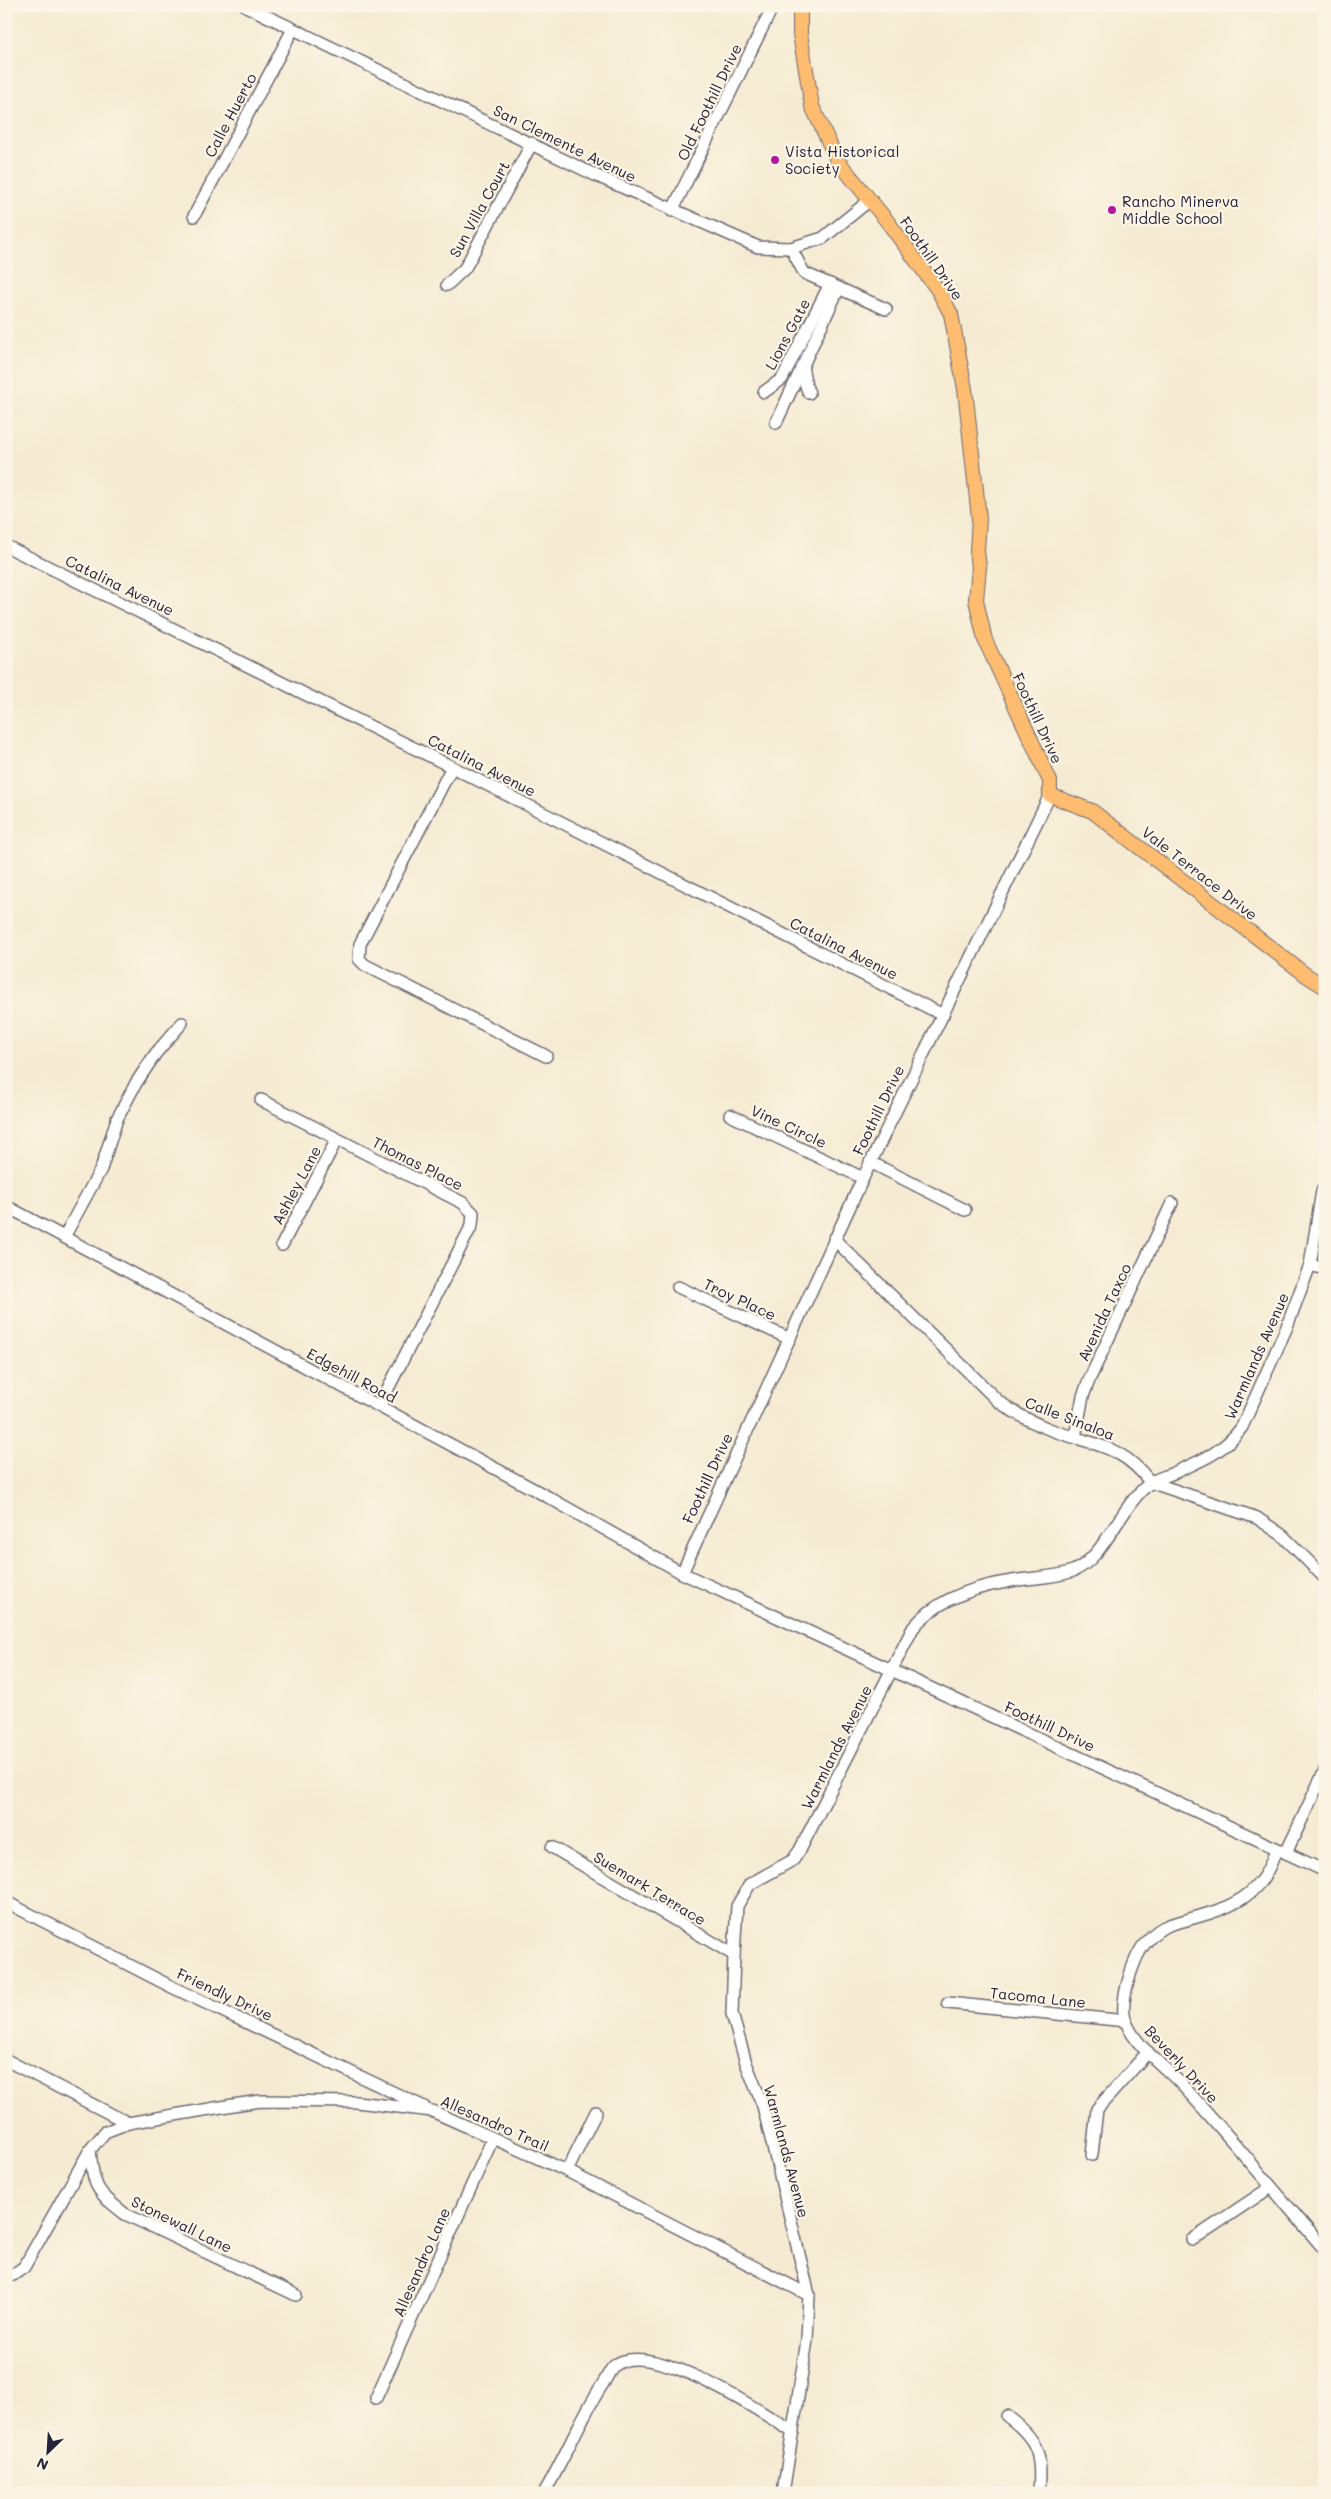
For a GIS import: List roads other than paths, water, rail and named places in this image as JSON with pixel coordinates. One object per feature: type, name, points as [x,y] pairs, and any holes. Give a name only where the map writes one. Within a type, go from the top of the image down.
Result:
[{"type":"main road","name":"Foothill Drive","points":[[800,6],[800,34],[812,106],[837,160],[870,200],[938,290],[951,314],[965,389],[979,518],[977,551],[979,568],[976,600],[985,640],[1050,781],[1050,795]]},
{"type":"main road","name":"Vale Terrace Drive","points":[[1050,795],[1092,811],[1306,975],[1325,987]]},
{"type":"street","name":"San Clemente Avenue","points":[[246,6],[672,211],[758,247],[791,248],[822,238],[870,200]]},
{"type":"street","name":"Old Foothill Drive","points":[[672,211],[772,6]]},
{"type":"street","name":"Calle Huerto","points":[[194,216],[293,29]]},
{"type":"street","name":"Sun Villa Court","points":[[446,285],[465,268],[532,143]]},
{"type":"street","points":[[791,248],[804,273],[886,309]]},
{"type":"street","points":[[776,423],[835,286]]},
{"type":"street","name":"Lions Gate","points":[[764,392],[782,379],[835,286]]},
{"type":"street","points":[[802,366],[809,393]]},
{"type":"street","name":"Catalina Avenue","points":[[6,546],[452,767],[944,1015]]},
{"type":"street","points":[[452,767],[360,944],[359,958],[365,965],[546,1056]]},
{"type":"street","name":"Foothill Drive","points":[[1050,795],[944,1015],[870,1162],[682,1573],[1325,1871]]},
{"type":"street","points":[[64,1237],[101,1169],[117,1119],[136,1084],[156,1053],[182,1023]]},
{"type":"street","name":"Thomas Place","points":[[261,1100],[463,1202],[473,1214],[472,1225],[378,1406]]},
{"type":"street","name":"Vine Circle","points":[[730,1115],[863,1178]]},
{"type":"street","name":"Ashley Lane","points":[[282,1245],[337,1139]]},
{"type":"street","points":[[870,1162],[964,1210]]},
{"type":"street","name":"Warmlands Avenue","points":[[783,2493],[807,2340],[808,2295],[763,2106],[746,2063],[732,2014],[737,1906],[750,1884],[793,1860],[800,1850],[913,1628],[922,1616],[940,1603],[978,1589],[1006,1582],[1048,1577],[1074,1570],[1092,1559],[1119,1517],[1150,1482],[1213,1456],[1234,1437],[1242,1427],[1286,1329],[1310,1265],[1322,1191]]},
{"type":"street","name":"Avenida Taxco","points":[[1075,1437],[1082,1396],[1172,1203]]},
{"type":"street","name":"Edgehill Road","points":[[6,1206],[552,1499],[682,1573]]},
{"type":"street","name":"Calle Sinaloa","points":[[834,1239],[998,1401],[1013,1412],[1049,1429],[1098,1443],[1118,1452],[1143,1473],[1150,1482],[1257,1518],[1282,1535],[1325,1578]]},
{"type":"street","points":[[1310,1265],[1325,1269]]},
{"type":"street","name":"Troy Place","points":[[678,1287],[790,1339]]},
{"type":"street","name":"Beverly Drive","points":[[1325,1770],[1281,1851],[1273,1860],[1262,1879],[1244,1899],[1228,1907],[1162,1928],[1146,1941],[1128,1979],[1124,2010],[1126,2021],[1140,2045],[1183,2085],[1325,2250]]},
{"type":"street","name":"Suemark Terrace","points":[[552,1847],[734,1955]]},
{"type":"street","name":"Friendly Drive","points":[[6,1902],[174,1988],[432,2111]]},
{"type":"street","name":"Tacoma Lane","points":[[948,2003],[1126,2021]]},
{"type":"street","points":[[1092,2155],[1097,2109],[1148,2052]]},
{"type":"street","points":[[6,2060],[128,2123]]},
{"type":"street","name":"Allesandro Trail","points":[[6,2275],[13,2275],[24,2267],[90,2150],[105,2132],[128,2123],[260,2102],[357,2102],[432,2111],[567,2171],[808,2295]]},
{"type":"street","points":[[567,2171],[596,2112]]},
{"type":"street","name":"Allesandro Lane","points":[[376,2398],[494,2138]]},
{"type":"street","name":"Stonewall Lane","points":[[90,2150],[93,2181],[103,2198],[124,2214],[296,2295]]},
{"type":"street","points":[[1192,2240],[1271,2187]]},
{"type":"street","points":[[544,2493],[596,2394],[614,2366],[627,2360],[641,2359],[665,2364],[696,2377],[752,2406],[793,2432]]},
{"type":"street","points":[[1007,2416],[1028,2434],[1038,2453],[1041,2465],[1038,2493]]},
{"type":"place","name":"Vista Historical Society","points":[[775,160]]},
{"type":"place","name":"Rancho Minerva Middle School","points":[[1112,210]]}]
